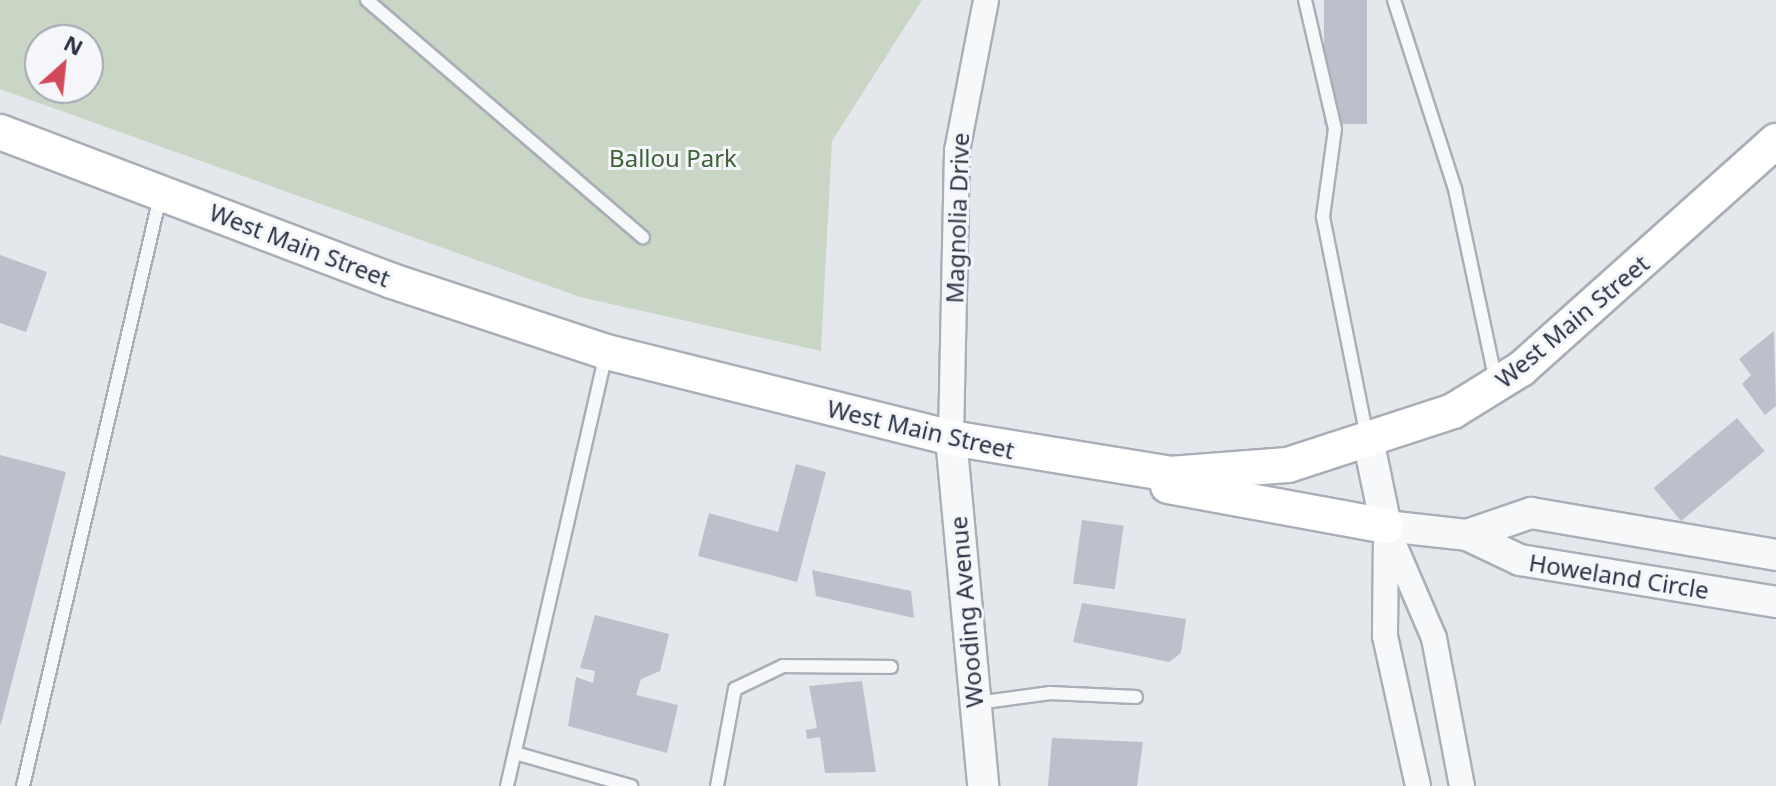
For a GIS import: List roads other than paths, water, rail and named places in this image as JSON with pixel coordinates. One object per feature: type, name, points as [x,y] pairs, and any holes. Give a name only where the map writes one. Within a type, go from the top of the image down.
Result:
[{"type":"main road","name":"West Main Street","points":[[0,132],[161,193],[607,352],[951,438],[1083,465],[1235,472],[1369,444],[1497,387],[1776,141]]},
{"type":"main road","points":[[1083,465],[1231,501],[1386,526]]},
{"type":"street","name":"Magnolia Drive","points":[[951,438],[957,151],[986,0]]},
{"type":"street","name":"Wooding Avenue","points":[[951,438],[983,786]]},
{"type":"street","points":[[1369,444],[1386,526],[1434,638],[1462,786]]},
{"type":"street","name":"Howeland Circle","points":[[1467,535],[1531,513],[1776,555]]},
{"type":"street","points":[[1386,526],[1385,636],[1418,786]]},
{"type":"street","name":"Howeland Circle","points":[[1386,526],[1467,535],[1520,560],[1776,602]]},
{"type":"lane","points":[[367,0],[643,237]]},
{"type":"lane","points":[[1305,0],[1335,129],[1323,217],[1369,444]]},
{"type":"lane","points":[[1394,0],[1455,189],[1497,387]]},
{"type":"lane","points":[[23,786],[161,193]]},
{"type":"lane","points":[[507,786],[607,352]]},
{"type":"lane","points":[[717,786],[735,689],[783,666],[891,667]]},
{"type":"lane","points":[[974,703],[1050,693],[1136,697]]},
{"type":"lane","points":[[515,753],[631,786]]},
{"type":"park label","name":"Ballou Park","points":[[673,158]]}]
